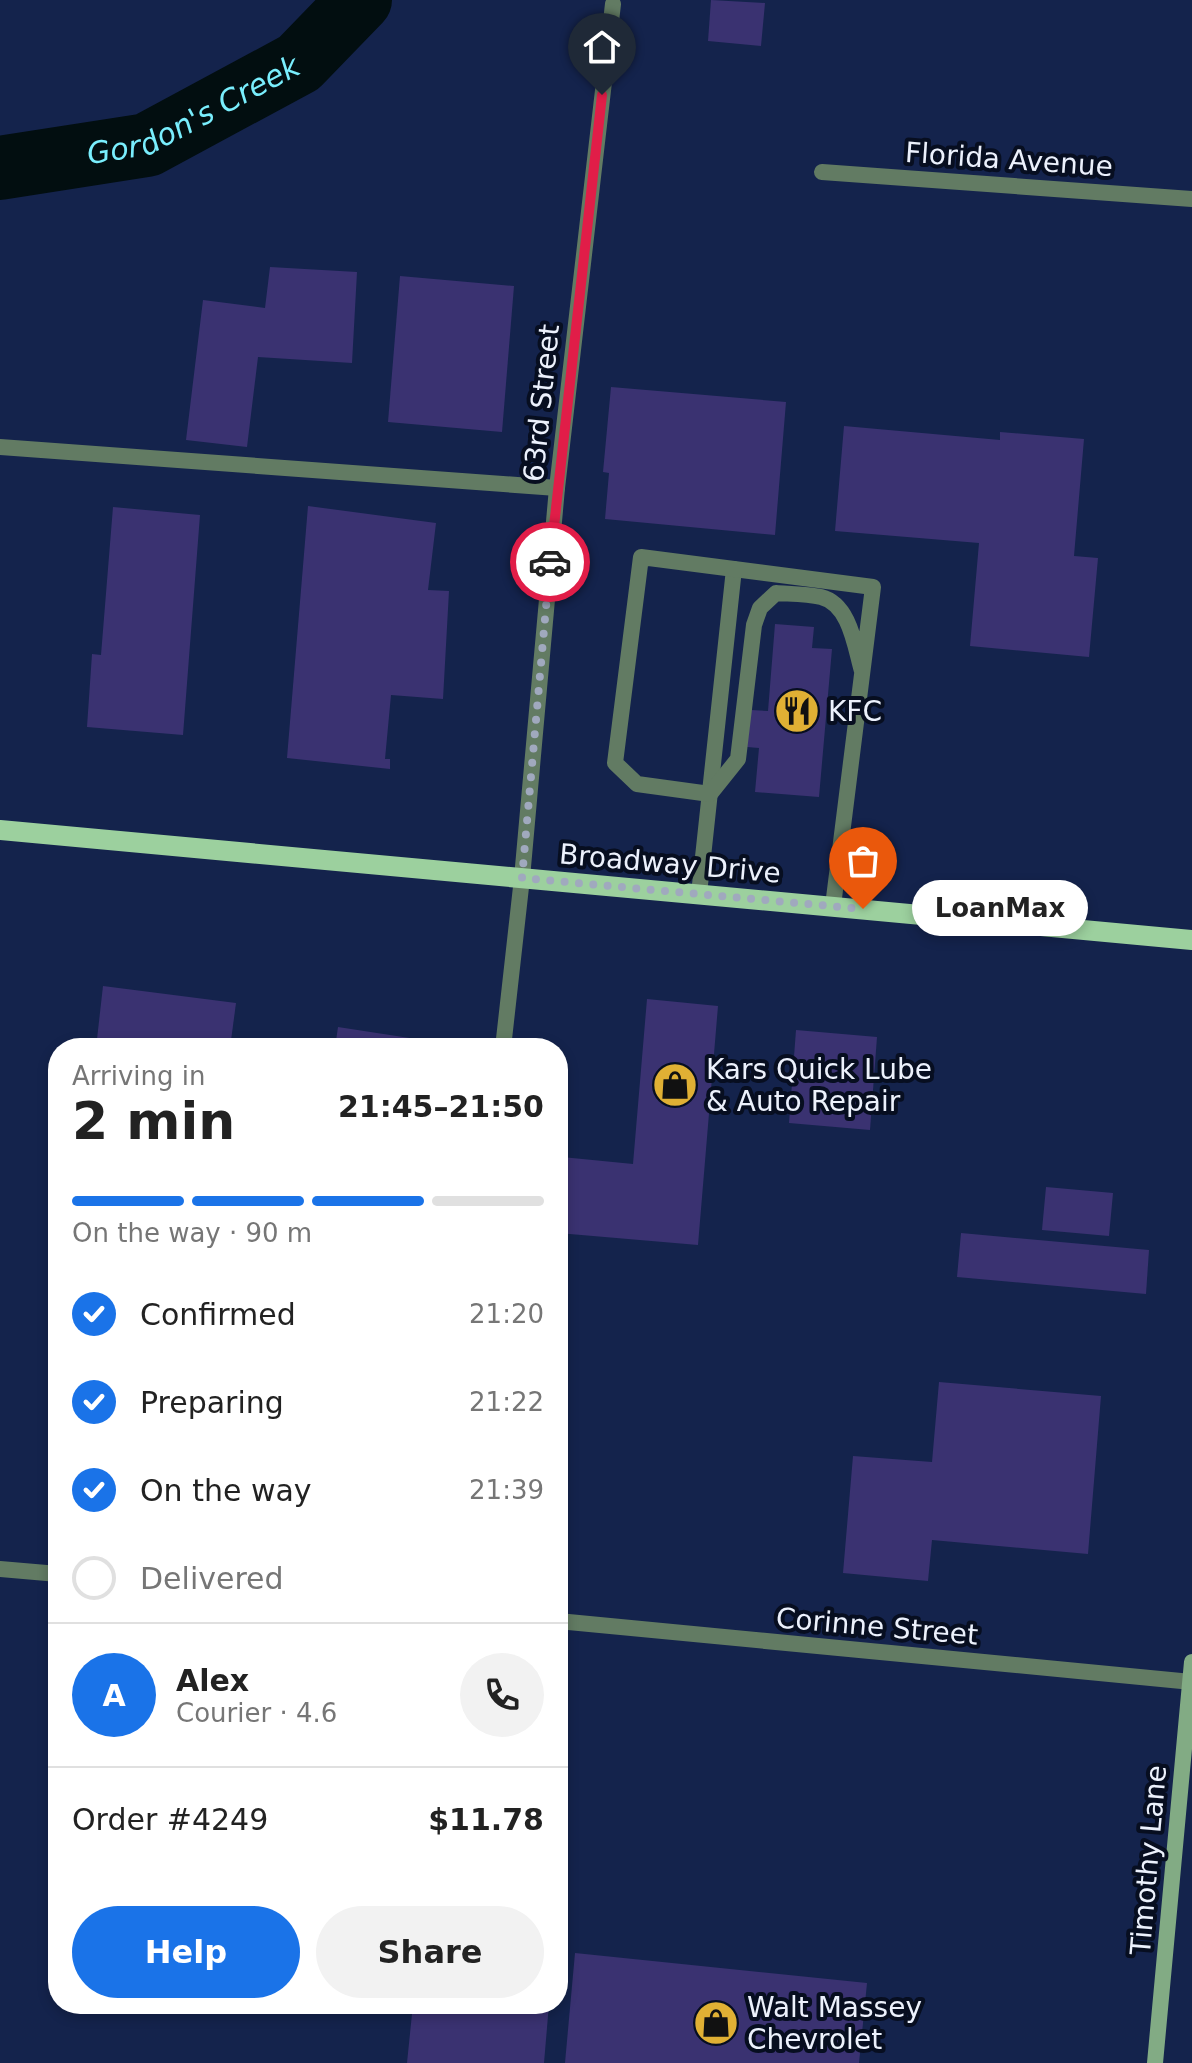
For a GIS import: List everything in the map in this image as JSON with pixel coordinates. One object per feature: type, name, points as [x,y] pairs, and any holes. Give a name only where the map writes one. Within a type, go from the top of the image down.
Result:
[{"type":"main road","name":"Broadway Drive","points":[[0,830],[1192,940]]},
{"type":"street","name":"63rd Street","points":[[504,1038],[522,878],[557,488],[613,4]]},
{"type":"street","name":"Florida Avenue","points":[[822,172],[1192,199]]},
{"type":"street","points":[[0,447],[557,488]]},
{"type":"street","points":[[710,794],[637,784],[615,763],[641,557],[873,587],[833,906]]},
{"type":"street","points":[[699,894],[734,569]]},
{"type":"street","points":[[710,794],[738,759],[754,625],[760,608],[776,593],[823,597],[836,604],[848,624],[862,671]]},
{"type":"street","points":[[0,1569],[48,1573]]},
{"type":"street","name":"Corinne Street","points":[[568,1622],[1191,1682]]},
{"type":"street","name":"Timothy Lane","points":[[1155,2063],[1192,1662]]},
{"type":"building","points":[[711,0],[765,3],[761,46],[708,41]]},
{"type":"building","points":[[270,267],[357,272],[352,363],[258,357],[247,447],[186,440],[203,300],[265,308]]},
{"type":"building","points":[[400,276],[514,286],[502,432],[388,422]]},
{"type":"building","points":[[611,387],[786,402],[775,535],[605,519],[609,473],[603,472]]},
{"type":"building","points":[[844,426],[1000,440],[1000,432],[1084,439],[1074,556],[1098,558],[1089,657],[970,646],[979,543],[835,531]]},
{"type":"building","points":[[308,506],[436,523],[428,590],[449,591],[443,699],[391,695],[385,759],[390,759],[390,769],[287,758]]},
{"type":"building","points":[[113,507],[200,515],[183,735],[87,727],[92,654],[101,655]]},
{"type":"building","name":"KFC","points":[[775,624],[814,627],[812,648],[832,649],[819,797],[755,792],[759,748],[747,747],[751,710],[768,711]]},
{"type":"building","points":[[103,986],[236,1003],[231,1038],[97,1038]]},
{"type":"building","points":[[647,999],[718,1006],[698,1245],[568,1234],[568,1158],[633,1164]]},
{"type":"building","points":[[338,1027],[410,1038],[336,1038]]},
{"type":"building","points":[[796,1030],[877,1037],[870,1130],[789,1123]]},
{"type":"building","points":[[1046,1187],[1113,1193],[1109,1236],[1042,1230]]},
{"type":"building","points":[[961,1233],[1149,1250],[1146,1294],[957,1277]]},
{"type":"building","points":[[939,1382],[1101,1396],[1088,1554],[932,1540],[928,1581],[843,1573],[853,1456],[932,1462]]},
{"type":"building","name":"Walt Massey Chevrolet","points":[[575,1953],[867,1983],[859,2063],[565,2063]]},
{"type":"building","points":[[412,2014],[548,2014],[544,2063],[407,2063]]},
{"type":"waterway","name":"Gordon's Creek","points":[[0,168],[147,145],[299,63],[360,0]]},
{"type":"way so far","points":[[550,562],[522,878],[863,909]]},
{"type":"place","name":"KFC","points":[[797,711]]},
{"type":"place","name":"LoanMax","points":[[863,909]]},
{"type":"place","name":"Kars Quick Lube & Auto Repair","points":[[675,1085]]},
{"type":"place","name":"Walt Massey Chevrolet","points":[[716,2023]]},
{"type":"route","points":[[550,562],[602,95]]}]
